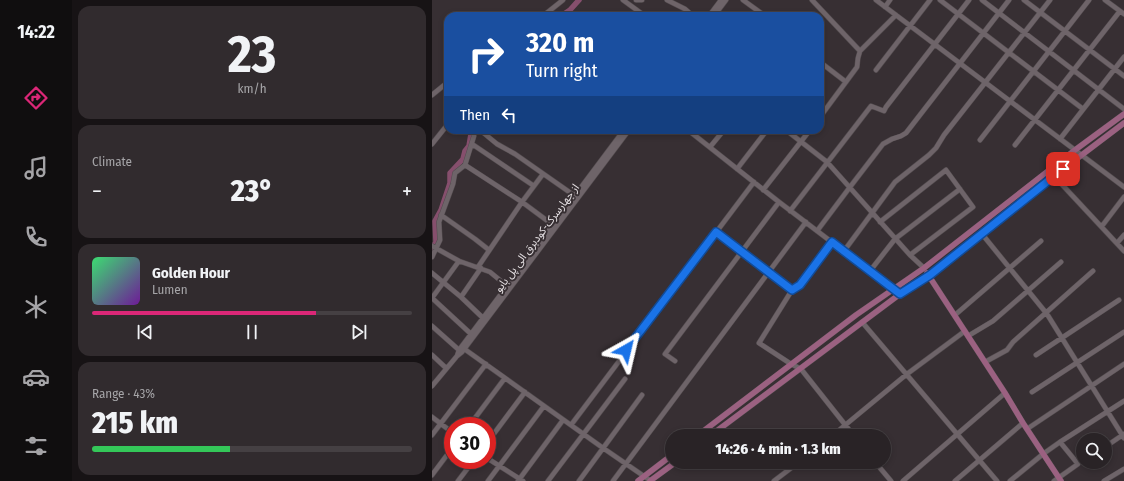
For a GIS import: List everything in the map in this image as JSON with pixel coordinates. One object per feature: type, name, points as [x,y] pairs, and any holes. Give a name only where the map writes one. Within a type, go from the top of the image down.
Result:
[{"type":"main road","points":[[706,429],[856,315],[924,268],[1075,150],[1124,114]]},
{"type":"main road","points":[[720,429],[900,294],[930,275],[1054,176],[1124,123]]},
{"type":"main road","points":[[924,268],[930,275],[966,334],[1005,393],[1058,480]]},
{"type":"main road","points":[[638,481],[665,460]]},
{"type":"main road","points":[[651,481],[667,469]]},
{"type":"street","points":[[548,12],[563,0]]},
{"type":"street","points":[[625,0],[640,12]]},
{"type":"street","points":[[636,0],[642,0]]},
{"type":"street","points":[[667,0],[685,8],[689,12]]},
{"type":"street","points":[[713,12],[721,0]]},
{"type":"street","points":[[717,12],[726,0]]},
{"type":"street","points":[[743,0],[760,12]]},
{"type":"street","points":[[812,0],[824,12]]},
{"type":"street","points":[[876,0],[1124,187]]},
{"type":"street","points":[[885,7],[890,0]]},
{"type":"street","points":[[876,70],[930,0]]},
{"type":"street","points":[[940,0],[1084,109]]},
{"type":"street","points":[[790,211],[871,106],[884,111],[890,101],[969,0]]},
{"type":"street","points":[[982,0],[1124,109]]},
{"type":"street","points":[[817,231],[883,144],[906,133],[1009,0]]},
{"type":"street","points":[[1024,0],[1124,76]]},
{"type":"street","points":[[844,251],[895,182],[936,148],[944,135],[1050,0]]},
{"type":"street","points":[[980,140],[1089,0]]},
{"type":"street","points":[[1015,145],[1122,12],[1105,0]]},
{"type":"street","points":[[824,12],[860,51]]},
{"type":"street","points":[[824,112],[857,67],[860,51],[896,15]]},
{"type":"street","points":[[1060,139],[1124,58]]},
{"type":"street","points":[[824,65],[846,82]]},
{"type":"street","points":[[432,95],[444,85]]},
{"type":"street","points":[[432,144],[444,129]]},
{"type":"street","points":[[432,257],[434,248],[440,240],[439,222],[453,184],[455,173],[465,165],[472,144],[473,134]]},
{"type":"street","points":[[485,134],[497,144],[515,154],[575,196]]},
{"type":"street","name":"از جهارسرک-کودبرق الی پل بایو","points":[[460,350],[621,134]]},
{"type":"street","name":"از جهارسرک-کودبرق الی پل بایو","points":[[432,386],[626,134]]},
{"type":"street","points":[[693,134],[790,211],[900,294]]},
{"type":"street","points":[[710,147],[721,134]]},
{"type":"street","points":[[737,169],[764,134]]},
{"type":"street","points":[[791,134],[827,162],[910,256],[924,268]]},
{"type":"street","points":[[764,190],[807,134]]},
{"type":"street","points":[[472,144],[534,186]]},
{"type":"street","points":[[465,165],[522,202],[553,225]]},
{"type":"street","points":[[880,222],[946,170],[974,207],[910,256]]},
{"type":"street","points":[[461,297],[480,268],[489,250],[543,174]]},
{"type":"street","points":[[1054,176],[1124,251]]},
{"type":"street","points":[[571,425],[754,182]]},
{"type":"street","points":[[870,271],[895,239],[960,189]]},
{"type":"street","points":[[1102,226],[1124,197]]},
{"type":"street","points":[[676,361],[665,354],[779,202]]},
{"type":"street","points":[[441,215],[489,250]]},
{"type":"street","points":[[613,481],[806,222]]},
{"type":"street","points":[[716,232],[792,290]]},
{"type":"street","points":[[982,234],[1046,314],[1092,386],[1123,436],[1112,442]]},
{"type":"street","points":[[1117,243],[1124,235]]},
{"type":"street","points":[[955,315],[1041,241]]},
{"type":"street","points":[[832,242],[800,285],[792,290],[759,343],[801,369],[848,429]]},
{"type":"street","points":[[434,248],[459,261],[490,272],[507,286]]},
{"type":"street","points":[[459,261],[432,298],[471,334]]},
{"type":"street","points":[[842,429],[906,374],[966,334],[992,321],[1061,262]]},
{"type":"street","points":[[985,362],[1007,350],[1013,342],[1093,271]]},
{"type":"street","points":[[432,273],[483,318]]},
{"type":"street","points":[[1036,355],[1119,300]]},
{"type":"street","points":[[862,322],[997,481]]},
{"type":"street","points":[[432,326],[460,350],[486,364],[651,481]]},
{"type":"street","points":[[1032,392],[1124,332]]},
{"type":"street","points":[[432,355],[446,368]]},
{"type":"street","points":[[432,435],[486,364]]},
{"type":"street","points":[[1027,429],[1124,364]]},
{"type":"street","points":[[476,417],[505,378]]},
{"type":"street","points":[[548,481],[625,380]]},
{"type":"street","points":[[496,431],[525,392]]},
{"type":"street","points":[[903,481],[1005,393]]},
{"type":"street","points":[[578,481],[642,395]]},
{"type":"street","points":[[1010,481],[1060,442],[1124,401]]},
{"type":"street","points":[[488,481],[544,406]]},
{"type":"street","points":[[432,417],[444,426]]},
{"type":"street","points":[[496,464],[520,480],[564,420]]},
{"type":"street","points":[[955,481],[1023,423]]},
{"type":"street","points":[[1060,442],[1076,457]]},
{"type":"street","points":[[432,475],[444,459]]},
{"type":"street","points":[[1058,480],[1076,466]]},
{"type":"street","points":[[458,481],[467,469]]},
{"type":"street","points":[[774,481],[790,469]]},
{"type":"street","points":[[881,469],[891,481]]},
{"type":"street","points":[[1104,481],[1124,469]]},
{"type":"waterway","points":[[567,12],[579,0]]},
{"type":"waterway","points":[[432,249],[436,242],[435,221],[441,210],[450,183],[450,173],[463,159],[465,151],[469,146],[471,134]]},
{"type":"route","points":[[626,350],[716,232],[792,290],[800,285],[832,242],[900,294],[930,275],[1063,169]]}]
